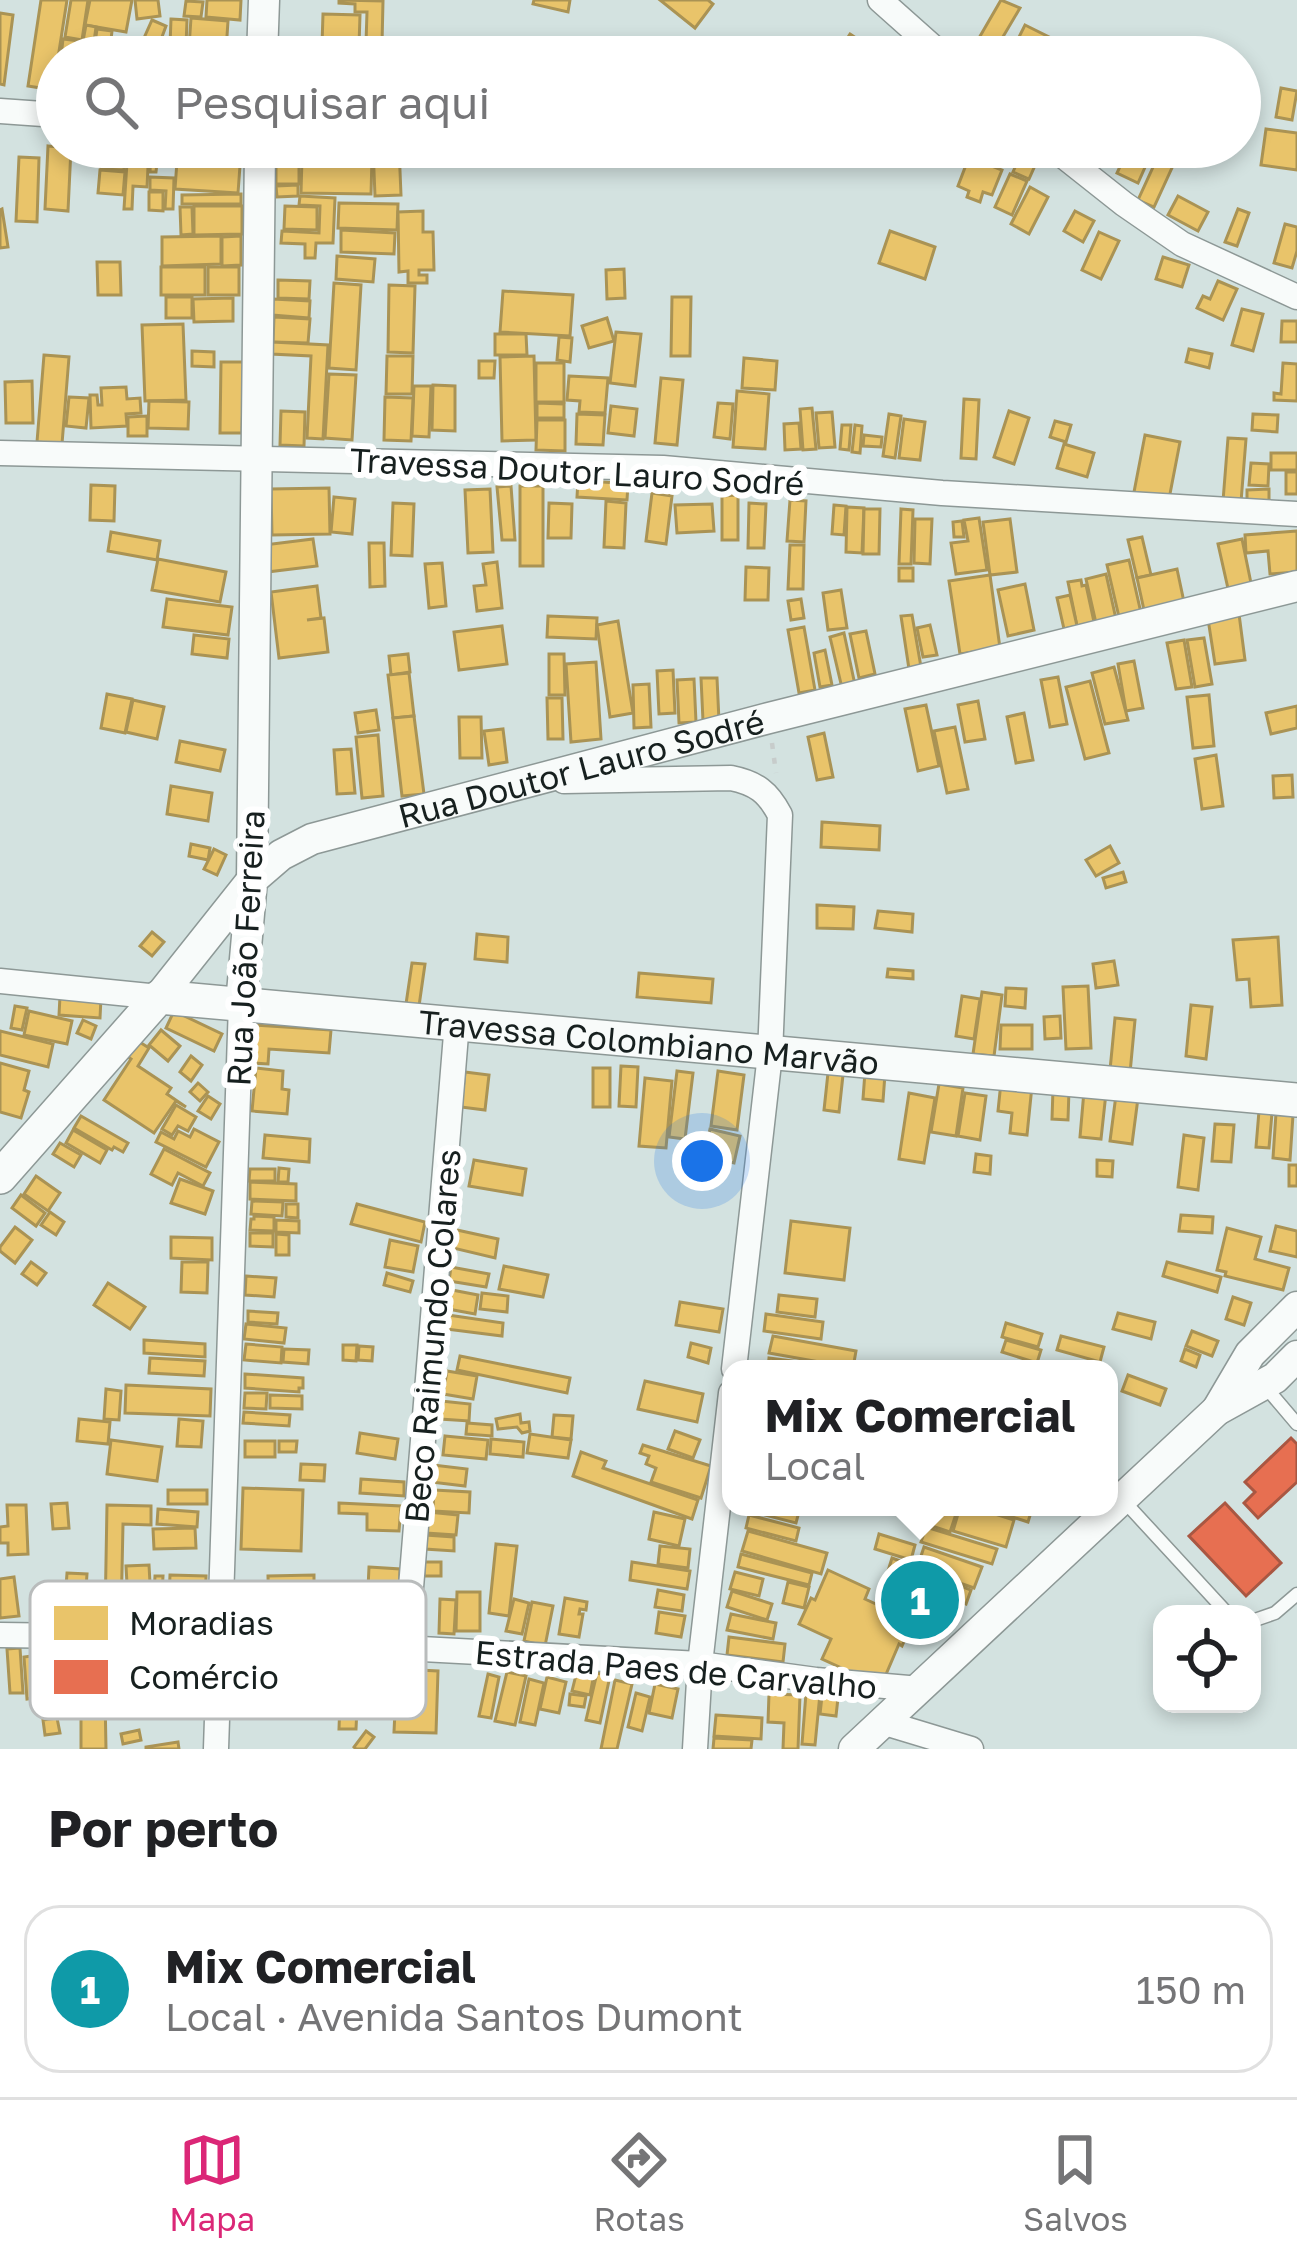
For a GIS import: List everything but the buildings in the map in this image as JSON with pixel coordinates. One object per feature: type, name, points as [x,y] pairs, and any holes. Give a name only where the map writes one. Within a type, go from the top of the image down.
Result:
[{"type":"main road","name":"Travessa Colombiano Marvão","points":[[160,997],[1297,1100]]},
{"type":"main road","name":"Rua Doutor Lauro Sodré","points":[[0,1177],[160,997]]},
{"type":"street","points":[[263,36],[264,0]]},
{"type":"street","points":[[885,2],[921,36]]},
{"type":"street","points":[[0,111],[36,114]]},
{"type":"street","name":"Rua João Ferreira","points":[[220,1581],[241,1004],[252,880],[260,168]]},
{"type":"street","points":[[1079,168],[1183,244],[1297,297]]},
{"type":"street","name":"Travessa Doutor Lauro Sodré","points":[[0,454],[663,468],[942,493],[1297,514]]},
{"type":"street","name":"Rua Doutor Lauro Sodré","points":[[160,997],[252,880],[281,855],[312,839],[1297,586]]},
{"type":"street","points":[[531,781],[731,778],[754,783],[772,798],[781,814],[770,1054],[735,1360]]},
{"type":"street","name":"Travessa Colombiano Marvão","points":[[0,981],[160,997]]},
{"type":"street","name":"Beco Raimundo Colares","points":[[412,1581],[458,1022]]},
{"type":"street","points":[[1217,1410],[1250,1354],[1297,1307]]},
{"type":"street","points":[[1118,1503],[1217,1410],[1275,1378],[1297,1356]]},
{"type":"street","points":[[695,1749],[722,1472]]},
{"type":"street","points":[[854,1749],[1104,1516]]},
{"type":"street","name":"Estrada Paes de Carvalho","points":[[0,1635],[30,1635]]},
{"type":"street","name":"Estrada Paes de Carvalho","points":[[426,1650],[700,1664],[920,1689]]},
{"type":"street","name":"Rua João Ferreira","points":[[216,1749],[217,1719]]},
{"type":"street","points":[[882,1722],[971,1749]]},
{"type":"lane","points":[[1263,1384],[1297,1424]]},
{"type":"lane","points":[[1122,1499],[1220,1605]]},
{"type":"lane","points":[[1261,1618],[1275,1613],[1297,1594]]},
{"type":"path","points":[[769,718],[781,814]]},
{"type":"place","name":"Mix Comercial","points":[[920,1600]]}]
